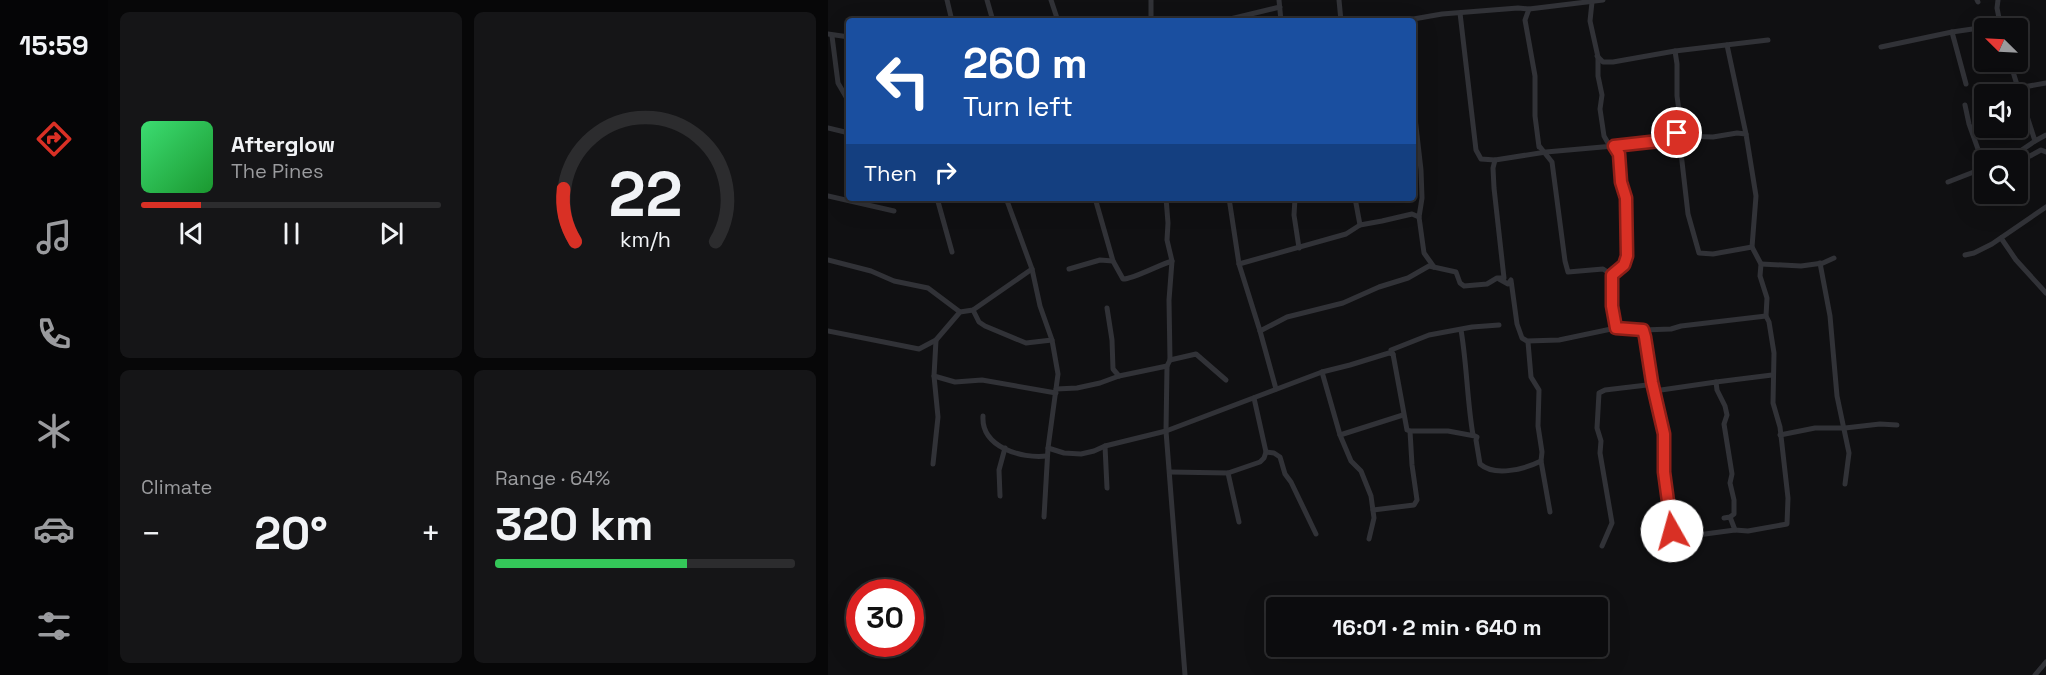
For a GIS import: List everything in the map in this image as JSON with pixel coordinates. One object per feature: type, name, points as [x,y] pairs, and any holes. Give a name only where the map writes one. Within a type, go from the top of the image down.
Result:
[{"type":"street","points":[[947,0],[951,18]]},
{"type":"street","points":[[987,0],[992,18]]},
{"type":"street","points":[[1051,0],[1057,18]]},
{"type":"street","points":[[1151,0],[1151,18]]},
{"type":"street","points":[[1339,0],[1341,18]]},
{"type":"street","points":[[1416,19],[1603,0]]},
{"type":"street","points":[[1998,0],[1999,18]]},
{"type":"street","points":[[1592,2],[1590,21],[1602,95],[1600,109],[1604,136],[1619,154],[1621,182],[1626,198],[1627,256],[1624,265],[1612,275]]},
{"type":"street","points":[[1232,18],[1279,3],[1281,18]]},
{"type":"street","points":[[1529,9],[1524,20],[1535,76],[1535,116],[1540,147],[1536,154]]},
{"type":"street","points":[[1460,13],[1476,150],[1481,159],[1495,160],[1546,152],[1659,141],[1678,136],[1713,137],[1737,133],[1746,134]]},
{"type":"street","points":[[1881,47],[1974,30]]},
{"type":"street","points":[[1952,32],[1966,84]]},
{"type":"street","points":[[846,37],[830,35],[837,83],[846,97]]},
{"type":"street","points":[[1597,56],[1603,62],[1613,62],[1675,51],[1768,40]]},
{"type":"street","points":[[1676,538],[1734,530],[1748,531],[1786,524],[1788,498],[1779,422],[1773,403],[1773,347],[1766,316],[1767,297],[1760,276],[1761,264],[1752,247],[1756,196],[1746,134],[1727,45]]},
{"type":"street","points":[[1675,51],[1680,118],[1678,136],[1689,214],[1700,253],[1713,254],[1752,247]]},
{"type":"street","points":[[2028,86],[2046,82]]},
{"type":"street","points":[[1965,105],[1978,150]]},
{"type":"street","points":[[2028,119],[2035,141]]},
{"type":"street","points":[[1416,126],[1422,198],[1419,217],[1424,253],[1434,267]]},
{"type":"street","points":[[828,128],[846,132]]},
{"type":"street","points":[[2022,150],[2046,135]]},
{"type":"street","points":[[1540,147],[1552,162],[1568,272],[1606,270],[1612,275]]},
{"type":"street","points":[[2030,156],[2041,150],[2046,152]]},
{"type":"street","points":[[1260,331],[1287,317],[1343,303],[1379,287],[1408,278],[1429,266],[1456,272],[1460,283],[1464,286],[1487,284],[1497,278],[1504,278],[1494,188],[1495,160]]},
{"type":"street","points":[[1948,182],[1974,171]]},
{"type":"street","points":[[828,196],[846,200]]},
{"type":"street","points":[[850,201],[894,211]]},
{"type":"street","points":[[938,201],[952,252]]},
{"type":"street","points":[[1007,201],[1032,269],[1040,306],[1052,340],[1058,374],[1047,456],[1044,517]]},
{"type":"street","points":[[1096,201],[1113,261],[1123,279],[1129,280],[1145,270],[1172,261]]},
{"type":"street","points":[[1166,201],[1167,240],[1172,261],[1166,431],[1185,675]]},
{"type":"street","points":[[1229,201],[1239,264],[1276,389]]},
{"type":"street","points":[[1295,201],[1294,215],[1299,248]]},
{"type":"street","points":[[1356,201],[1360,225]]},
{"type":"street","points":[[1965,255],[1983,249],[2046,207]]},
{"type":"street","points":[[1239,264],[1346,234],[1360,225],[1412,214],[1419,217]]},
{"type":"street","points":[[2001,238],[2016,260],[2046,293]]},
{"type":"street","points":[[1761,264],[1801,266],[1834,258]]},
{"type":"street","points":[[828,260],[871,271],[894,281],[928,288],[960,312]]},
{"type":"street","points":[[1069,269],[1100,260],[1113,261]]},
{"type":"street","points":[[1820,263],[1830,316],[1837,396],[1849,453],[1845,484]]},
{"type":"street","points":[[828,331],[920,349],[936,340],[960,312],[973,310],[1032,269]]},
{"type":"street","points":[[1612,275],[1612,306],[1616,328]]},
{"type":"street","points":[[1497,278],[1508,284],[1511,280],[1517,324],[1521,338],[1528,342],[1558,340],[1616,328],[1671,329],[1766,316]]},
{"type":"street","points":[[1107,308],[1112,340],[1113,369],[1119,376]]},
{"type":"street","points":[[973,310],[985,326],[1026,343],[1052,340]]},
{"type":"street","points":[[1373,510],[1414,505],[1417,502],[1410,453],[1410,431],[1407,430],[1403,415],[1392,350],[1430,335],[1499,325]]},
{"type":"street","points":[[1461,330],[1466,359],[1467,399],[1473,435]]},
{"type":"street","points":[[1643,330],[1664,434],[1665,480],[1672,531],[1676,538]]},
{"type":"street","points":[[933,464],[938,417],[934,376],[936,340]]},
{"type":"street","points":[[1528,342],[1531,377],[1539,390],[1538,426],[1541,461],[1550,512]]},
{"type":"street","points":[[1048,448],[1064,453],[1081,454],[1166,431],[1322,372],[1383,353],[1393,354]]},
{"type":"street","points":[[934,376],[955,382],[982,380],[1056,391],[1100,383],[1196,354],[1226,380]]},
{"type":"street","points":[[1322,372],[1340,435],[1352,461],[1361,471],[1371,496],[1374,518],[1370,539]]},
{"type":"street","points":[[1602,546],[1612,523],[1600,453],[1601,441],[1597,428],[1599,393],[1647,385],[1654,389],[1666,390],[1772,375]]},
{"type":"street","points":[[1716,382],[1727,415],[1724,424],[1734,500],[1734,514],[1727,517],[1734,530]]},
{"type":"street","points":[[1170,472],[1228,474],[1260,462],[1266,452],[1254,398]]},
{"type":"street","points":[[1340,435],[1403,415]]},
{"type":"street","points":[[983,416],[982,427],[990,439],[1014,453],[1026,456],[1047,456]]},
{"type":"street","points":[[1780,435],[1815,428],[1845,429],[1880,424],[1897,425]]},
{"type":"street","points":[[1410,431],[1448,431],[1473,435],[1477,437],[1479,461],[1485,468],[1517,469],[1541,461]]},
{"type":"street","points":[[1105,446],[1107,488]]},
{"type":"street","points":[[999,496],[999,470],[1005,448]]},
{"type":"street","points":[[1266,452],[1280,457],[1285,474],[1316,534]]},
{"type":"street","points":[[1228,474],[1239,522]]},
{"type":"street","points":[[1673,544],[1676,538]]},
{"type":"street","points":[[2035,675],[2046,662]]},
{"type":"route","points":[[1672,531],[1672,516],[1664,472],[1664,434],[1652,382],[1647,344],[1643,330],[1616,328],[1612,306],[1612,275],[1624,265],[1627,256],[1626,198],[1619,172],[1619,154],[1614,146],[1668,140],[1677,137],[1677,133]]}]
